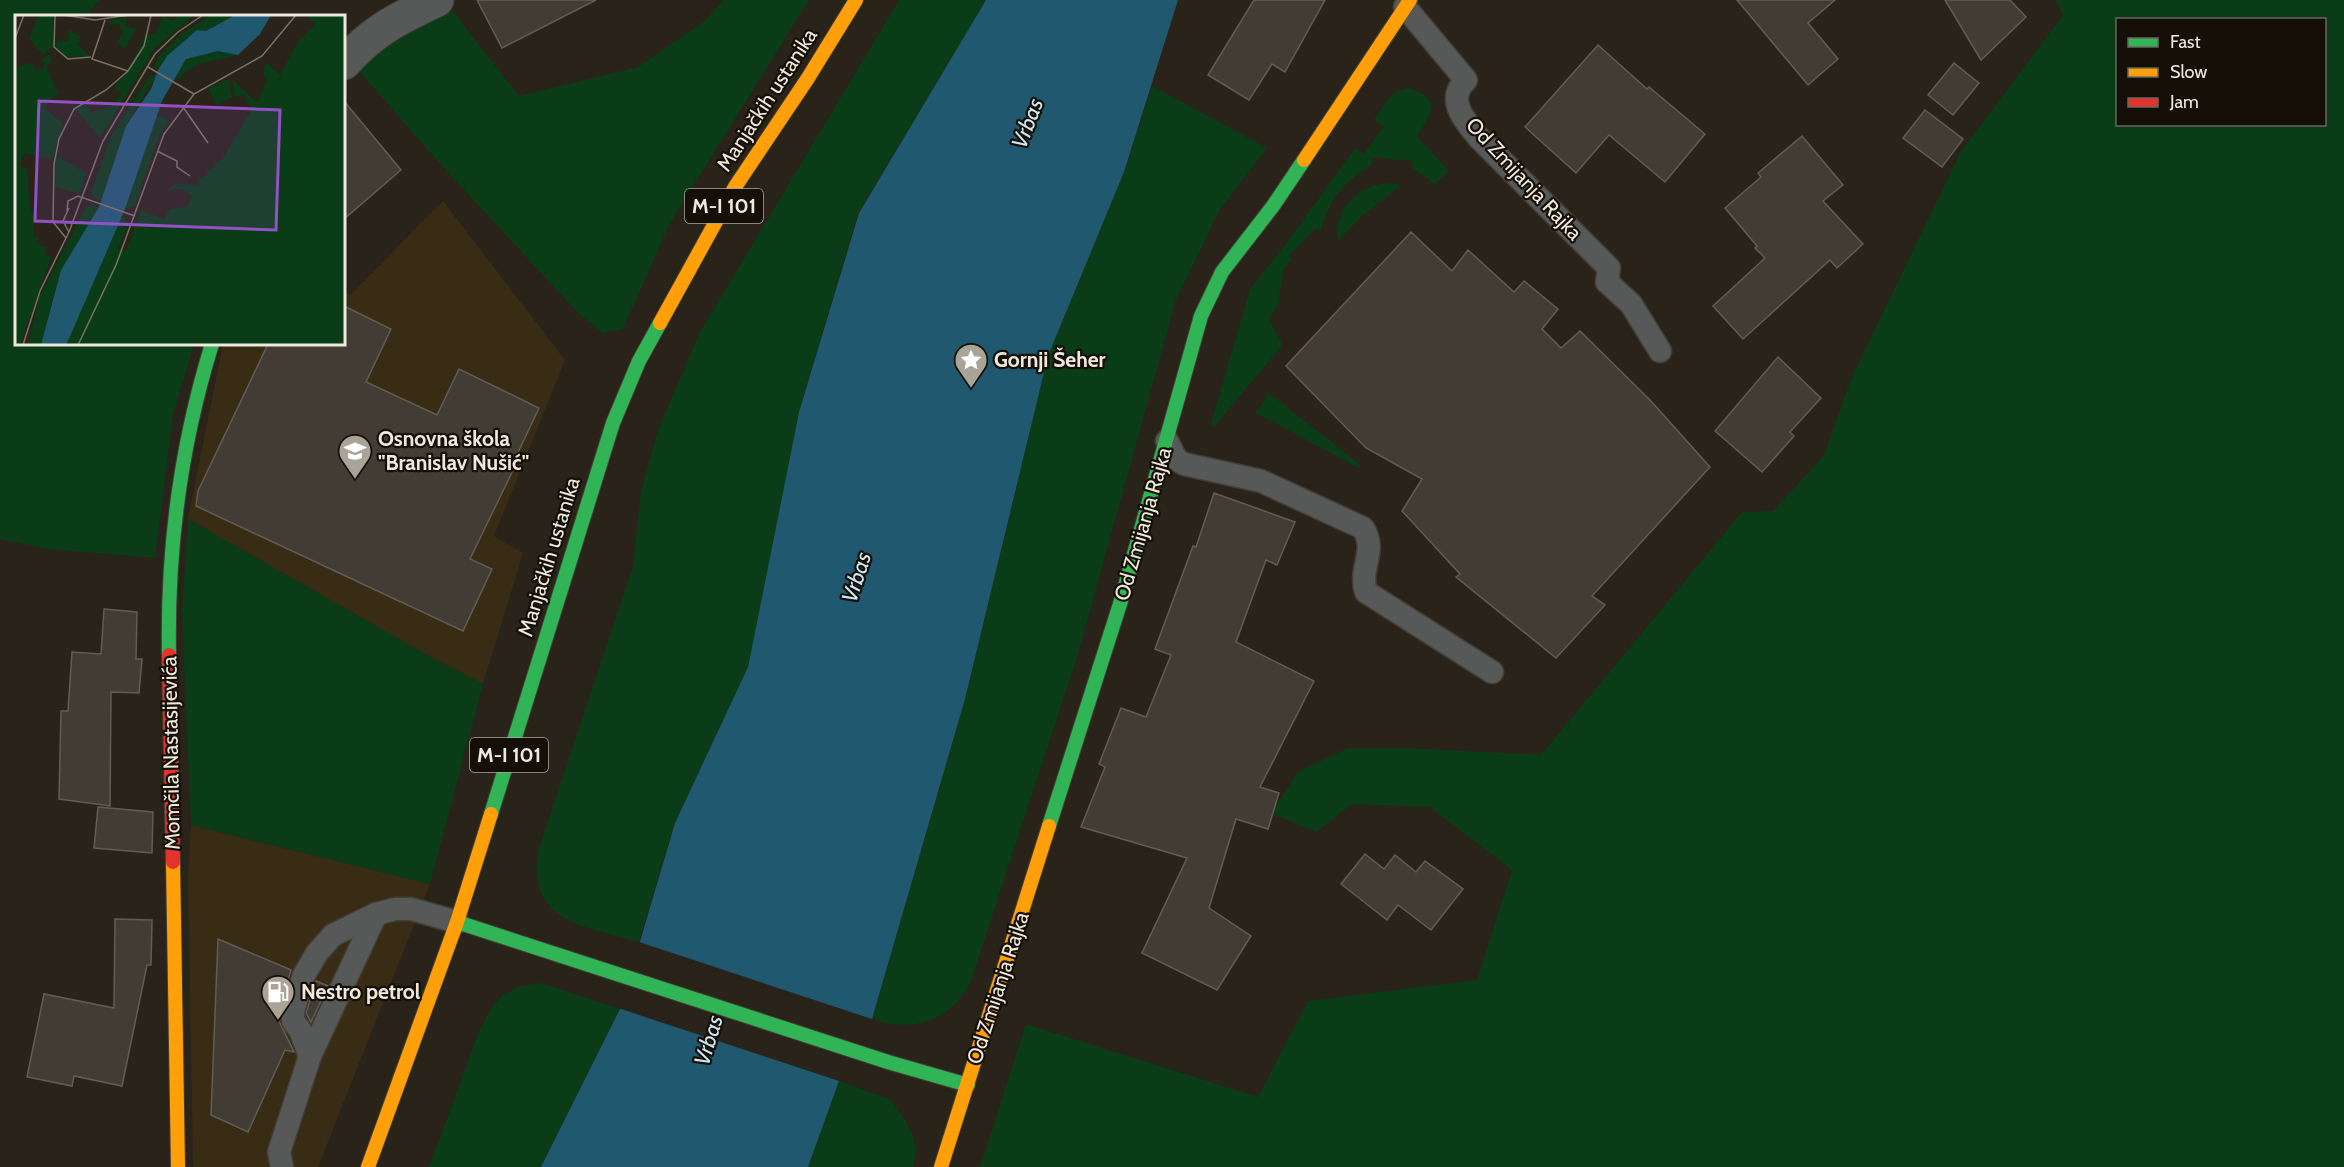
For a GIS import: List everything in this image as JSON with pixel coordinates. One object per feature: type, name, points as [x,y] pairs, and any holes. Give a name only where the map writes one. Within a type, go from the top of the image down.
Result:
[{"type":"street","points":[[345,62],[360,45],[390,22],[436,0]]},
{"type":"street","name":"Manjačkih ustanika","points":[[368,1167],[458,922],[613,423],[639,361],[735,187],[808,78],[856,0]]},
{"type":"street","name":"Od Zmijanja Rajka","points":[[940,1167],[1120,604],[1201,316],[1222,272],[1273,206],[1407,3]]},
{"type":"street","name":"Momčila Nastasijevića","points":[[178,1167],[168,601],[173,532],[188,442],[212,345]]},
{"type":"street","points":[[458,922],[888,1062],[968,1085]]},
{"type":"lane","name":"Od Zmijanja Rajka","points":[[1407,3],[1466,80],[1457,94],[1458,103],[1466,122],[1479,138],[1609,268],[1607,282],[1631,304],[1660,351]]},
{"type":"lane","points":[[1167,441],[1176,459],[1184,464],[1261,481],[1363,528],[1368,535],[1370,547],[1364,574],[1366,592],[1492,672]]},
{"type":"lane","points":[[310,1056],[304,1038],[292,1017],[304,975],[317,953],[333,935],[376,914],[395,909],[411,909],[458,922]]},
{"type":"lane","points":[[282,1167],[279,1152],[310,1056],[376,914]]},
{"type":"shaded area","name":"Osnovna škola \"Branislav Nušić\"","points":[[443,201],[565,360],[494,536],[523,553],[483,684],[430,657],[188,519],[223,345],[345,345],[345,292],[350,295]]},
{"type":"shaded area","points":[[191,825],[430,884],[318,1167],[193,1167],[188,875]]},
{"type":"green space","points":[[0,0],[100,0],[86,15],[15,15],[15,345],[194,345],[173,415],[155,558],[49,549],[0,539]]},
{"type":"green space","points":[[723,0],[809,0],[670,223],[623,329],[603,333],[579,314],[441,165],[359,71],[397,38],[451,9],[519,96],[638,67],[706,20]]},
{"type":"green space","points":[[899,0],[986,0],[858,213],[799,412],[748,667],[675,823],[639,942],[599,931],[564,918],[551,907],[541,893],[537,875],[538,851],[633,566],[641,492],[658,430],[700,332]]},
{"type":"green space","points":[[2056,0],[2344,0],[2344,1167],[980,1167],[1026,1024],[1258,1097],[1308,1001],[1477,980],[1512,870],[1430,807],[1352,804],[1316,832],[1271,813],[1298,772],[1348,748],[1407,748],[1541,755],[1742,512],[1773,511],[1824,455],[1851,379],[1960,153],[2063,15]]},
{"type":"green space","points":[[1152,86],[1267,148],[1219,211],[1176,300],[1078,654],[970,984],[955,1005],[934,1019],[903,1025],[882,1022],[872,1019],[965,699],[1048,356],[1124,172]]},
{"type":"green space","points":[[1409,88],[1420,93],[1431,103],[1430,115],[1417,136],[1449,171],[1435,184],[1412,168],[1412,161],[1373,157],[1371,165],[1346,185],[1328,210],[1321,231],[1316,228],[1289,256],[1292,259],[1283,271],[1278,304],[1269,319],[1282,344],[1280,348],[1215,426],[1211,424],[1250,289],[1288,241],[1355,148],[1364,154],[1384,126],[1374,120],[1388,99],[1402,89]]},
{"type":"green space","points":[[1390,183],[1401,185],[1362,216],[1338,241],[1339,219],[1350,200],[1368,188]]},
{"type":"green space","points":[[1269,393],[1362,466],[1359,468],[1256,413]]},
{"type":"green space","points":[[188,519],[430,657],[483,684],[430,884],[191,825],[182,614]]},
{"type":"green space","points":[[541,983],[620,1009],[541,1167],[429,1167],[480,1029],[492,1007],[503,995],[520,986]]},
{"type":"green space","points":[[839,1081],[891,1100],[913,1135],[916,1151],[913,1167],[808,1167]]},
{"type":"water","name":"Vrbas","points":[[986,0],[1178,0],[1124,172],[1048,356],[965,699],[872,1019],[839,1081],[808,1167],[541,1167],[620,1009],[675,823],[748,667],[799,412],[859,213]]},
{"type":"pier","points":[[636,941],[875,1020],[842,1082],[618,1008]]},
{"type":"building","points":[[477,0],[596,0],[502,48]]},
{"type":"building","points":[[1254,0],[1325,0],[1285,72],[1272,64],[1249,100],[1208,75]]},
{"type":"building","points":[[1737,0],[1835,0],[1808,23],[1838,59],[1808,85]]},
{"type":"building","points":[[1945,0],[2010,0],[2026,17],[1981,60]]},
{"type":"building","points":[[1598,45],[1647,89],[1649,87],[1705,134],[1665,182],[1609,135],[1576,173],[1525,127]]},
{"type":"building","points":[[1954,63],[1979,83],[1953,115],[1928,95]]},
{"type":"building","points":[[345,102],[401,170],[345,218]]},
{"type":"building","points":[[1925,110],[1963,139],[1942,167],[1903,138]]},
{"type":"building","points":[[1802,136],[1843,185],[1823,201],[1863,244],[1837,268],[1830,260],[1743,339],[1713,306],[1765,258],[1725,208],[1761,177],[1758,173]]},
{"type":"building","points":[[1411,232],[1452,271],[1468,250],[1514,292],[1524,281],[1558,309],[1542,329],[1561,348],[1580,331],[1650,400],[1710,467],[1592,596],[1605,605],[1556,658],[1456,577],[1460,574],[1402,511],[1422,479],[1366,448],[1286,366]]},
{"type":"building","points":[[345,306],[391,329],[366,382],[437,415],[459,369],[539,408],[514,461],[517,462],[470,559],[492,569],[463,631],[196,506],[198,491],[268,345],[345,345]]},
{"type":"building","points":[[1778,357],[1821,398],[1790,432],[1794,436],[1762,472],[1715,431]]},
{"type":"building","points":[[1214,493],[1295,522],[1277,565],[1266,560],[1236,642],[1314,681],[1260,787],[1279,793],[1268,829],[1236,819],[1209,908],[1251,936],[1217,990],[1142,953],[1187,858],[1081,827],[1105,767],[1099,764],[1121,708],[1146,717],[1171,655],[1155,649],[1193,546],[1196,547]]},
{"type":"building","points":[[104,609],[137,612],[136,659],[142,659],[139,693],[111,692],[110,806],[59,799],[61,711],[68,711],[72,652],[101,654]]},
{"type":"building","points":[[98,807],[153,812],[152,853],[94,848]]},
{"type":"building","points":[[1365,854],[1384,869],[1395,855],[1416,872],[1425,861],[1463,889],[1431,930],[1398,905],[1387,920],[1341,884]]},
{"type":"building","points":[[115,919],[152,920],[151,965],[147,965],[122,1086],[74,1076],[72,1086],[27,1077],[44,994],[114,1008]]},
{"type":"building","name":"Nestro petrol","points":[[218,939],[291,970],[280,1007],[279,1021],[294,1052],[285,1050],[248,1132],[211,1115]]},
{"type":"building","points":[[316,981],[328,986],[311,1022],[306,1013]]},
{"type":"traffic: fast","points":[[1049,826],[1120,604],[1201,316],[1222,272],[1273,206],[1304,160]]},
{"type":"traffic: fast","points":[[491,814],[613,423],[639,361],[660,323]]},
{"type":"traffic: fast","points":[[169,655],[171,576],[178,498],[192,420],[212,345]]},
{"type":"traffic: fast","points":[[457,922],[888,1062],[968,1085]]},
{"type":"traffic: slow","points":[[660,323],[735,187],[808,78],[856,0]]},
{"type":"traffic: slow","points":[[1304,160],[1410,0]]},
{"type":"traffic: slow","points":[[368,1167],[457,922],[491,814]]},
{"type":"traffic: slow","points":[[941,1167],[1049,826]]},
{"type":"traffic: slow","points":[[173,862],[178,1167]]},
{"type":"traffic: jam","points":[[169,655],[173,862]]},
{"type":"place","name":"Gornji Šeher","points":[[971,389]]},
{"type":"place","name":"Osnovna škola \"Branislav Nušić\"","points":[[355,480]]},
{"type":"place","name":"Nestro petrol","points":[[278,1021]]}]
